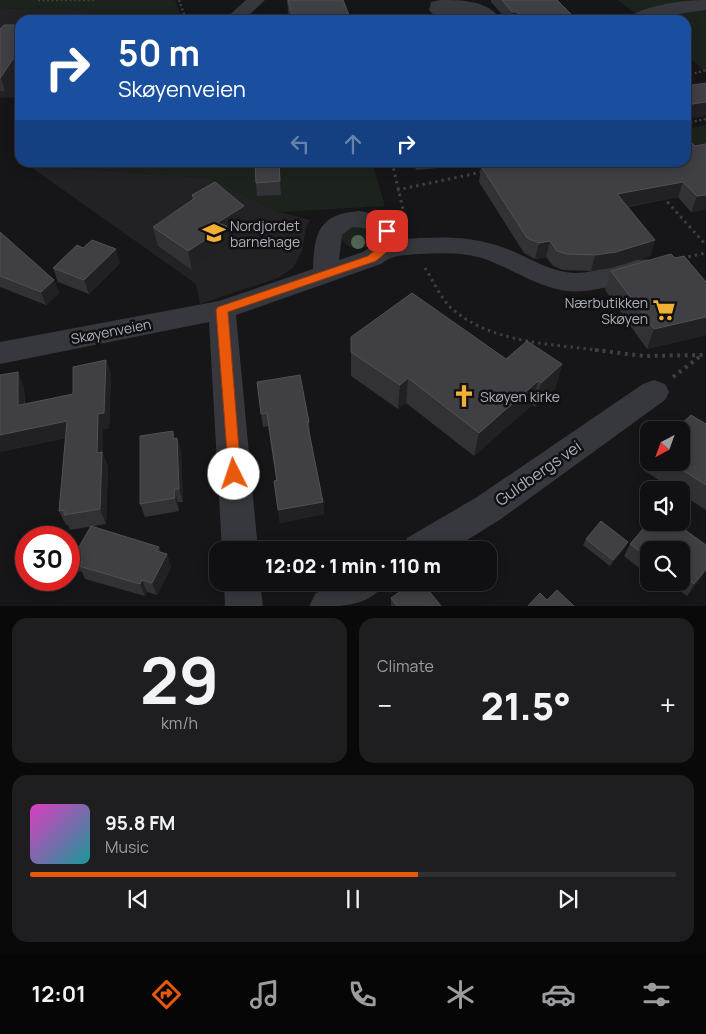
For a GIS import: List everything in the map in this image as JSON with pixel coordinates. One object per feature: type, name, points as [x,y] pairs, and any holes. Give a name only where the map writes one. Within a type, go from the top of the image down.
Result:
[{"type":"street","points":[[239,15],[256,0]]},
{"type":"street","points":[[650,15],[664,10],[706,5]]},
{"type":"street","points":[[326,275],[329,236],[337,225],[357,219],[379,225],[387,231],[389,236],[385,248],[439,244],[478,249],[563,281],[586,282],[679,258]]},
{"type":"street","name":"Skøyenveien","points":[[0,353],[222,310],[372,258],[385,248]]},
{"type":"street","points":[[222,310],[239,541]]},
{"type":"street","name":"Guldbergs vei","points":[[435,541],[488,508],[654,392]]},
{"type":"street","points":[[243,591],[244,606]]},
{"type":"street","points":[[328,606],[352,591]]},
{"type":"path","points":[[38,0],[95,0]]},
{"type":"path","points":[[179,0],[184,15]]},
{"type":"path","points":[[691,74],[706,70]]},
{"type":"path","points":[[691,122],[706,120]]},
{"type":"path","points":[[393,167],[397,190],[414,247],[449,306],[474,325],[537,342],[644,356],[704,355]]},
{"type":"path","points":[[397,190],[484,172]]},
{"type":"path","points":[[662,197],[706,245]]},
{"type":"path","points":[[679,258],[706,253]]},
{"type":"path","points":[[654,392],[704,355]]},
{"type":"shaded area","points":[[0,0],[175,0],[180,15],[89,15],[88,11],[0,8]]},
{"type":"shaded area","points":[[618,0],[706,0],[706,72],[691,59],[691,15],[638,15]]},
{"type":"shaded area","points":[[0,8],[89,11],[89,15],[15,15],[15,97],[0,98]]},
{"type":"shaded area","points":[[706,125],[706,145],[695,147],[691,143],[691,128]]},
{"type":"shaded area","name":"Nordjordet barnehage","points":[[31,167],[56,167],[210,178],[278,212],[310,220],[306,228],[302,251],[293,268],[278,278],[200,304],[196,284]]},
{"type":"shaded area","points":[[56,167],[373,167],[385,206],[278,212],[210,178]]},
{"type":"shaded area","points":[[359,225],[375,233],[376,239],[368,246],[358,249],[344,243],[341,238],[350,227]]},
{"type":"building","points":[[288,0],[343,0],[349,15],[292,15]]},
{"type":"building","points":[[502,0],[557,0],[571,14],[520,15],[517,12],[512,12]]},
{"type":"building","points":[[4,25],[15,25],[15,56],[0,78],[0,29]]},
{"type":"building","points":[[706,83],[706,102],[691,104],[691,85]]},
{"type":"building","points":[[691,142],[695,146],[706,144],[706,195],[697,196],[683,182],[617,194],[655,240],[616,252],[595,255],[567,254],[557,251],[550,241],[539,243],[527,238],[482,167],[691,167]]},
{"type":"building","points":[[255,167],[279,167],[280,181],[256,183]]},
{"type":"building","points":[[215,182],[244,206],[217,223],[227,226],[188,251],[153,227],[195,198],[192,195]]},
{"type":"building","points":[[0,232],[54,280],[41,292],[0,276]]},
{"type":"building","points":[[92,240],[116,249],[84,280],[53,268],[77,245],[83,248]]},
{"type":"building","points":[[671,254],[675,258],[684,256],[706,282],[706,317],[654,329],[611,271]]},
{"type":"building","name":"Skøyen kirke","points":[[412,293],[506,359],[527,341],[562,364],[541,383],[538,381],[479,433],[408,378],[400,385],[351,352],[351,337]]},
{"type":"building","points":[[106,360],[104,413],[98,414],[97,453],[102,452],[100,509],[64,515],[64,510],[59,511],[67,421],[0,435],[0,375],[18,372],[18,405],[20,405],[73,394],[73,367]]},
{"type":"building","points":[[300,375],[323,502],[278,510],[274,481],[277,480],[267,413],[261,414],[257,382]]},
{"type":"building","points":[[691,415],[706,424],[706,485],[684,471],[690,471],[690,421],[685,421]]},
{"type":"building","points":[[173,431],[173,439],[177,438],[179,489],[174,489],[175,498],[140,504],[140,436]]},
{"type":"building","points":[[601,521],[628,542],[613,560],[586,539]]},
{"type":"building","points":[[91,526],[159,547],[156,551],[167,554],[152,583],[142,580],[140,584],[80,566],[82,562],[80,561],[80,545]]},
{"type":"building","points":[[641,531],[687,531],[706,545],[706,569],[694,584],[690,581],[690,541],[640,541],[640,551],[630,544]]},
{"type":"building","points":[[557,590],[574,606],[528,606],[540,593],[547,600]]},
{"type":"building","points":[[401,591],[429,591],[441,606],[397,606],[391,598]]},
{"type":"place","name":"Nordjordet barnehage","points":[[214,233]]},
{"type":"place","name":"Nærbutikken Skøyen","points":[[664,310]]},
{"type":"place","name":"Skøyen kirke","points":[[464,396]]},
{"type":"route","points":[[234,474],[222,310],[372,258],[385,248],[389,236],[387,231]]}]
